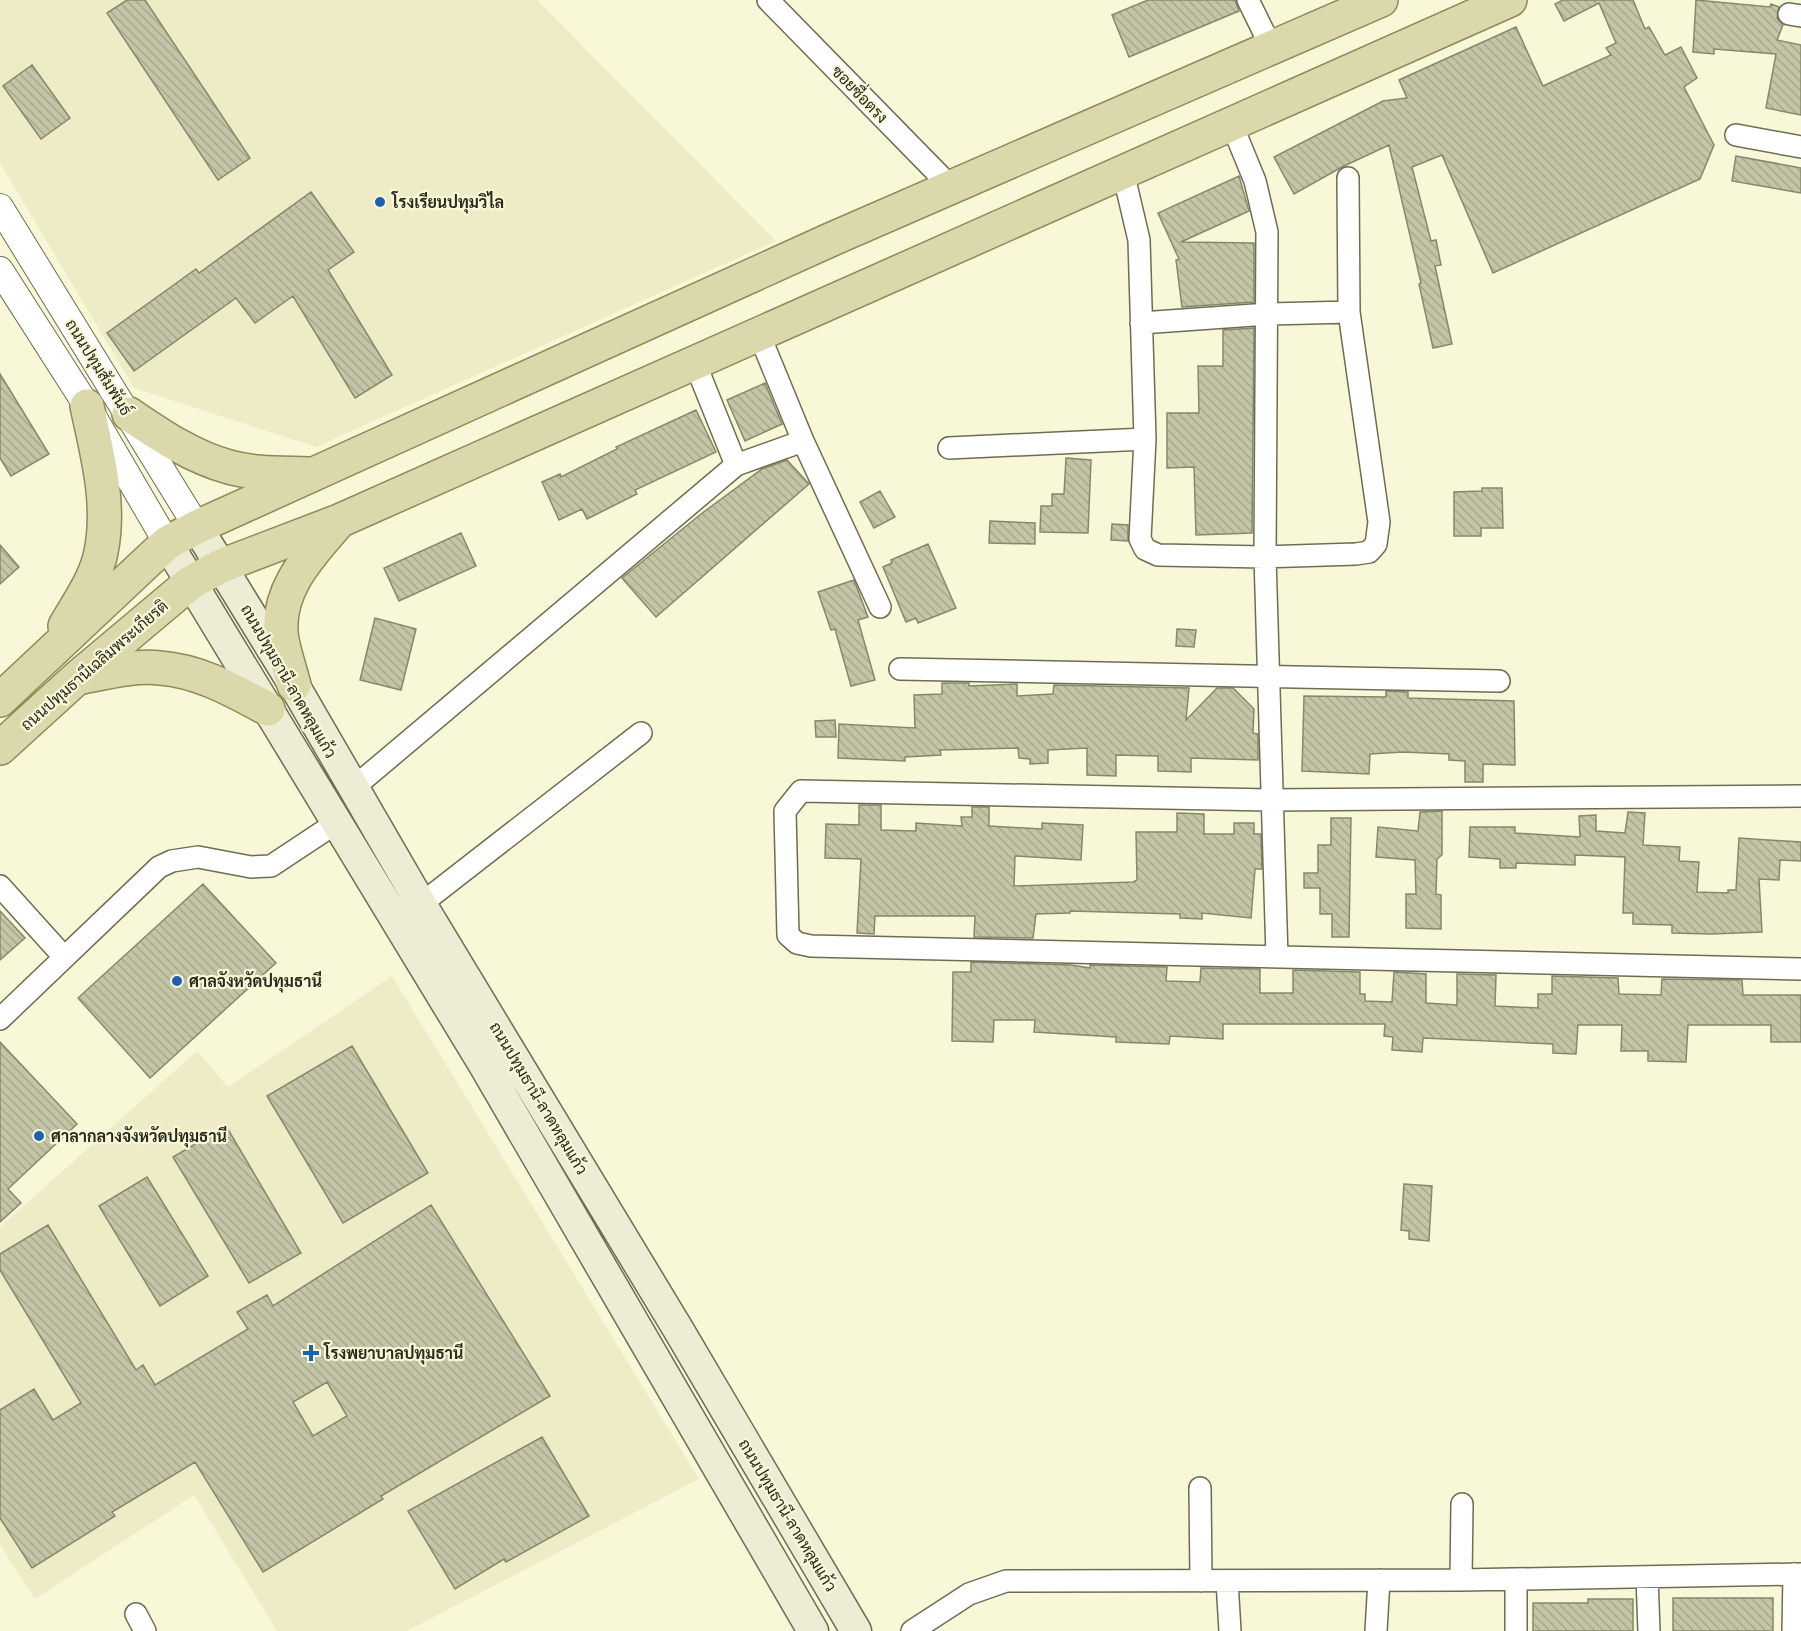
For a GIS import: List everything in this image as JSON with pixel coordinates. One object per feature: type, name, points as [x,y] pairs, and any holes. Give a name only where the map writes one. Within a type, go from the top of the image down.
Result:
[{"type":"main road","points":[[0,700],[167,543],[197,527],[830,240],[1381,0]]},
{"type":"main road","name":"ถนนปทุมธานีเฉลิมพระเกียรติ","points":[[0,748],[77,678],[190,583],[221,566],[339,521],[1510,0]]},
{"type":"main road","points":[[48,656],[91,581],[101,552],[104,515],[102,476],[87,406]]},
{"type":"main road","points":[[129,414],[181,446],[230,467],[312,474]]},
{"type":"main road","points":[[294,686],[282,637],[284,605],[297,569],[339,521]]},
{"type":"main road","name":"ถนนปทุมธานี-ลาดหลุมแก้ว","points":[[197,527],[294,686],[420,904],[678,1329],[856,1631]]},
{"type":"main road","name":"ถนนปทุมธานี-ลาดหลุมแก้ว","points":[[167,543],[484,1065],[813,1631]]},
{"type":"main road","points":[[77,678],[135,668],[160,668],[186,672],[215,681],[268,709]]},
{"type":"street","name":"ซอยซื่อตรง","points":[[768,0],[952,188]]},
{"type":"street","points":[[1248,0],[1271,47]]},
{"type":"street","points":[[1232,125],[1255,181],[1267,232],[1265,557],[1270,800],[1277,957]]},
{"type":"street","points":[[1736,135],[1801,147]]},
{"type":"street","points":[[1123,172],[1139,240],[1144,439],[1140,539],[1145,549],[1158,555],[1265,557],[1369,552],[1376,544],[1379,522],[1349,312],[1348,178]]},
{"type":"street","name":"ถนนปทุมสัมพันธ์","points":[[0,207],[197,527]]},
{"type":"street","name":"ถนนปทุมสัมพันธ์","points":[[0,270],[87,406],[167,543]]},
{"type":"street","points":[[1141,323],[1268,314],[1349,312]]},
{"type":"street","points":[[759,334],[803,441],[880,607]]},
{"type":"street","points":[[695,363],[736,465]]},
{"type":"street","points":[[949,448],[1144,439]]},
{"type":"street","points":[[352,789],[736,465],[803,441]]},
{"type":"street","points":[[900,669],[1499,681]]},
{"type":"street","points":[[420,904],[641,733]]},
{"type":"street","points":[[1801,796],[1270,800],[801,791],[785,811],[788,935],[797,943],[811,946],[1801,969]]},
{"type":"street","points":[[0,1018],[159,867],[172,861],[198,856],[251,867],[271,866],[336,823]]},
{"type":"street","points":[[0,886],[64,957]]},
{"type":"street","points":[[1200,1488],[1201,1581]]},
{"type":"street","points":[[1461,1580],[1462,1504]]},
{"type":"street","points":[[912,1631],[969,1594],[1006,1581],[1461,1580],[1797,1574],[1793,1631]]},
{"type":"street","points":[[1647,1577],[1648,1631]]},
{"type":"street","points":[[1516,1579],[1516,1631]]},
{"type":"street","points":[[1376,1631],[1380,1580]]},
{"type":"street","points":[[1227,1581],[1230,1631]]},
{"type":"shaded area","name":"โรงเรียนปทุมวิไล","points":[[0,0],[537,0],[776,241],[316,447],[134,388],[0,163]]},
{"type":"shaded area","name":"โรงพยาบาลปทุมธานี","points":[[392,976],[699,1479],[407,1631],[277,1631],[194,1495],[35,1599],[0,1545],[0,1227],[197,1051],[228,1087]]},
{"type":"building","points":[[127,0],[145,0],[250,158],[218,180],[107,13]]},
{"type":"building","points":[[1148,0],[1235,0],[1239,11],[1129,57],[1112,15]]},
{"type":"building","points":[[1563,0],[1633,0],[1645,29],[1649,27],[1665,55],[1681,47],[1697,78],[1684,87],[1714,145],[1700,179],[1493,273],[1442,155],[1412,167],[1431,241],[1436,240],[1441,265],[1435,266],[1452,344],[1433,348],[1419,284],[1421,283],[1389,145],[1342,167],[1294,194],[1274,157],[1383,101],[1407,98],[1399,80],[1516,27],[1543,86],[1611,55],[1606,48],[1616,43],[1599,3],[1564,21],[1555,4]]},
{"type":"building","points":[[1696,0],[1770,7],[1771,4],[1779,7],[1777,18],[1783,25],[1777,40],[1801,45],[1801,115],[1766,108],[1776,54],[1714,49],[1714,54],[1693,52]]},
{"type":"building","points":[[32,65],[70,118],[41,139],[3,86]]},
{"type":"building","points":[[1736,156],[1801,168],[1801,193],[1732,181]]},
{"type":"building","points":[[1239,176],[1249,211],[1181,242],[1254,243],[1254,302],[1182,307],[1176,260],[1179,259],[1158,213]]},
{"type":"building","points":[[311,192],[354,252],[328,270],[392,375],[355,398],[293,296],[255,323],[236,298],[134,371],[107,333],[196,269],[199,273]]},
{"type":"building","points":[[1254,328],[1252,533],[1196,535],[1194,467],[1167,468],[1167,413],[1199,413],[1198,366],[1223,366],[1223,330]]},
{"type":"building","points":[[0,374],[49,454],[11,476],[0,458]]},
{"type":"building","points":[[765,383],[782,424],[745,441],[727,400]]},
{"type":"building","points":[[696,410],[716,452],[635,490],[637,494],[587,519],[582,509],[559,520],[542,482],[560,474],[561,477],[617,449],[616,447]]},
{"type":"building","points":[[1066,458],[1091,460],[1088,533],[1040,532],[1041,506],[1052,506],[1052,494],[1064,494]]},
{"type":"building","points":[[787,460],[809,484],[656,617],[622,578],[701,514],[762,469]]},
{"type":"building","points":[[1482,488],[1502,488],[1503,528],[1481,528],[1481,536],[1454,536],[1454,492],[1482,491]]},
{"type":"building","points":[[880,491],[895,517],[874,528],[860,502]]},
{"type":"building","points":[[990,521],[1035,523],[1035,544],[989,543]]},
{"type":"building","points":[[1112,524],[1128,525],[1128,541],[1111,540]]},
{"type":"building","points":[[461,533],[476,566],[399,601],[384,568]]},
{"type":"building","points":[[928,544],[956,608],[918,623],[916,618],[906,622],[883,567],[892,563],[891,560]]},
{"type":"building","points":[[0,545],[19,567],[0,584]]},
{"type":"building","points":[[854,580],[868,617],[858,620],[875,680],[851,686],[835,629],[831,630],[818,592]]},
{"type":"building","points":[[375,618],[416,629],[401,690],[360,680]]},
{"type":"building","points":[[1177,629],[1196,630],[1194,647],[1176,646]]},
{"type":"building","points":[[942,683],[969,683],[969,686],[1017,684],[1017,696],[1053,694],[1054,685],[1189,688],[1186,720],[1217,688],[1233,688],[1254,709],[1253,733],[1258,734],[1258,760],[1191,758],[1191,772],[1158,771],[1158,756],[1116,755],[1116,776],[1087,775],[1087,748],[1048,750],[1048,763],[1030,764],[1030,759],[1019,758],[1018,748],[940,750],[941,755],[905,757],[905,761],[838,758],[839,724],[915,728],[914,695],[942,694]]},
{"type":"building","points":[[1386,691],[1408,692],[1408,698],[1514,701],[1515,765],[1483,764],[1483,782],[1465,782],[1465,761],[1449,760],[1449,754],[1403,752],[1370,754],[1369,774],[1302,771],[1304,696],[1386,697]]},
{"type":"building","points":[[835,720],[836,737],[816,737],[815,721]]},
{"type":"building","points":[[859,805],[881,805],[881,830],[916,831],[916,823],[962,826],[961,817],[972,817],[972,807],[989,807],[989,826],[1042,829],[1042,823],[1083,825],[1081,860],[1015,856],[1014,886],[1133,882],[1137,880],[1136,832],[1177,832],[1177,813],[1204,814],[1204,834],[1234,834],[1234,823],[1254,823],[1254,834],[1261,834],[1262,869],[1255,869],[1251,918],[1202,913],[1202,919],[1180,918],[1180,914],[1070,911],[1070,913],[1036,914],[1033,938],[974,937],[975,916],[875,916],[874,934],[857,933],[861,859],[825,858],[826,824],[859,825]]},
{"type":"building","points":[[1442,811],[1442,855],[1437,859],[1436,894],[1441,895],[1441,929],[1406,928],[1406,894],[1416,894],[1415,860],[1376,857],[1378,827],[1418,831],[1420,812]]},
{"type":"building","points":[[1628,812],[1645,813],[1643,845],[1680,847],[1679,861],[1699,862],[1697,892],[1728,893],[1728,890],[1736,890],[1739,838],[1801,842],[1801,861],[1780,860],[1779,880],[1759,879],[1762,932],[1672,933],[1672,925],[1633,924],[1633,913],[1623,913],[1625,857],[1575,855],[1575,865],[1516,863],[1516,868],[1500,868],[1500,859],[1469,857],[1470,827],[1515,827],[1515,833],[1580,837],[1579,816],[1596,815],[1596,831],[1625,833]]},
{"type":"building","points":[[1331,818],[1351,818],[1349,937],[1332,937],[1332,914],[1320,914],[1320,888],[1304,888],[1304,873],[1318,873],[1318,845],[1331,845]]},
{"type":"building","name":"ศาลจังหวัดปทุมธานี","points":[[203,884],[276,963],[150,1078],[78,998]]},
{"type":"building","points":[[0,911],[25,938],[0,960]]},
{"type":"building","points":[[971,962],[1071,965],[1090,968],[1090,965],[1167,967],[1166,981],[1200,982],[1201,968],[1260,969],[1260,993],[1293,993],[1293,970],[1360,972],[1360,994],[1365,994],[1365,1001],[1392,1002],[1394,972],[1426,974],[1426,1003],[1457,1005],[1457,974],[1496,975],[1495,1006],[1538,1008],[1538,994],[1552,994],[1552,976],[1618,978],[1619,994],[1661,995],[1662,979],[1742,980],[1743,995],[1801,995],[1801,1042],[1771,1042],[1771,1025],[1688,1025],[1686,1062],[1648,1061],[1648,1051],[1621,1051],[1622,1025],[1578,1025],[1576,1054],[1553,1053],[1553,1044],[1423,1038],[1422,1052],[1392,1050],[1393,1037],[1384,1036],[1385,1024],[1223,1024],[1223,1039],[1170,1036],[1169,1044],[1116,1042],[1116,1037],[1034,1032],[1035,1020],[994,1020],[993,1042],[952,1041],[953,972],[971,972]]},
{"type":"building","name":"ศาลากลางจังหวัดปทุมธานี","points":[[0,1042],[77,1124],[8,1189],[21,1203],[0,1222]]},
{"type":"building","points":[[352,1046],[428,1173],[343,1223],[267,1096]]},
{"type":"building","points":[[226,1126],[301,1253],[249,1283],[173,1157]]},
{"type":"building","points":[[147,1177],[208,1276],[160,1306],[99,1206]]},
{"type":"building","points":[[1404,1184],[1432,1186],[1429,1241],[1409,1239],[1409,1231],[1401,1230]]},
{"type":"building","points":[[431,1205],[550,1396],[381,1496],[383,1499],[263,1572],[195,1462],[112,1512],[115,1516],[32,1568],[0,1518],[0,1410],[34,1389],[53,1420],[81,1403],[0,1270],[0,1254],[48,1225],[136,1370],[143,1365],[155,1385],[248,1329],[237,1312],[267,1295],[273,1306]],"holes":[[[327,1382],[347,1416],[313,1436],[293,1402]]]},
{"type":"building","points":[[542,1437],[589,1516],[506,1562],[504,1559],[455,1589],[408,1511]]},
{"type":"building","points":[[1673,1598],[1773,1598],[1773,1631],[1673,1631]]},
{"type":"building","points":[[1588,1599],[1633,1599],[1633,1631],[1533,1631],[1533,1603],[1588,1603]]},
{"type":"place","name":"โรงเรียนปทุมวิไล","points":[[380,202]]},
{"type":"place","name":"ศาลจังหวัดปทุมธานี","points":[[177,981]]},
{"type":"place","name":"ศาลากลางจังหวัดปทุมธานี","points":[[39,1136]]},
{"type":"place","name":"โรงพยาบาลปทุมธานี","points":[[311,1353]]}]
